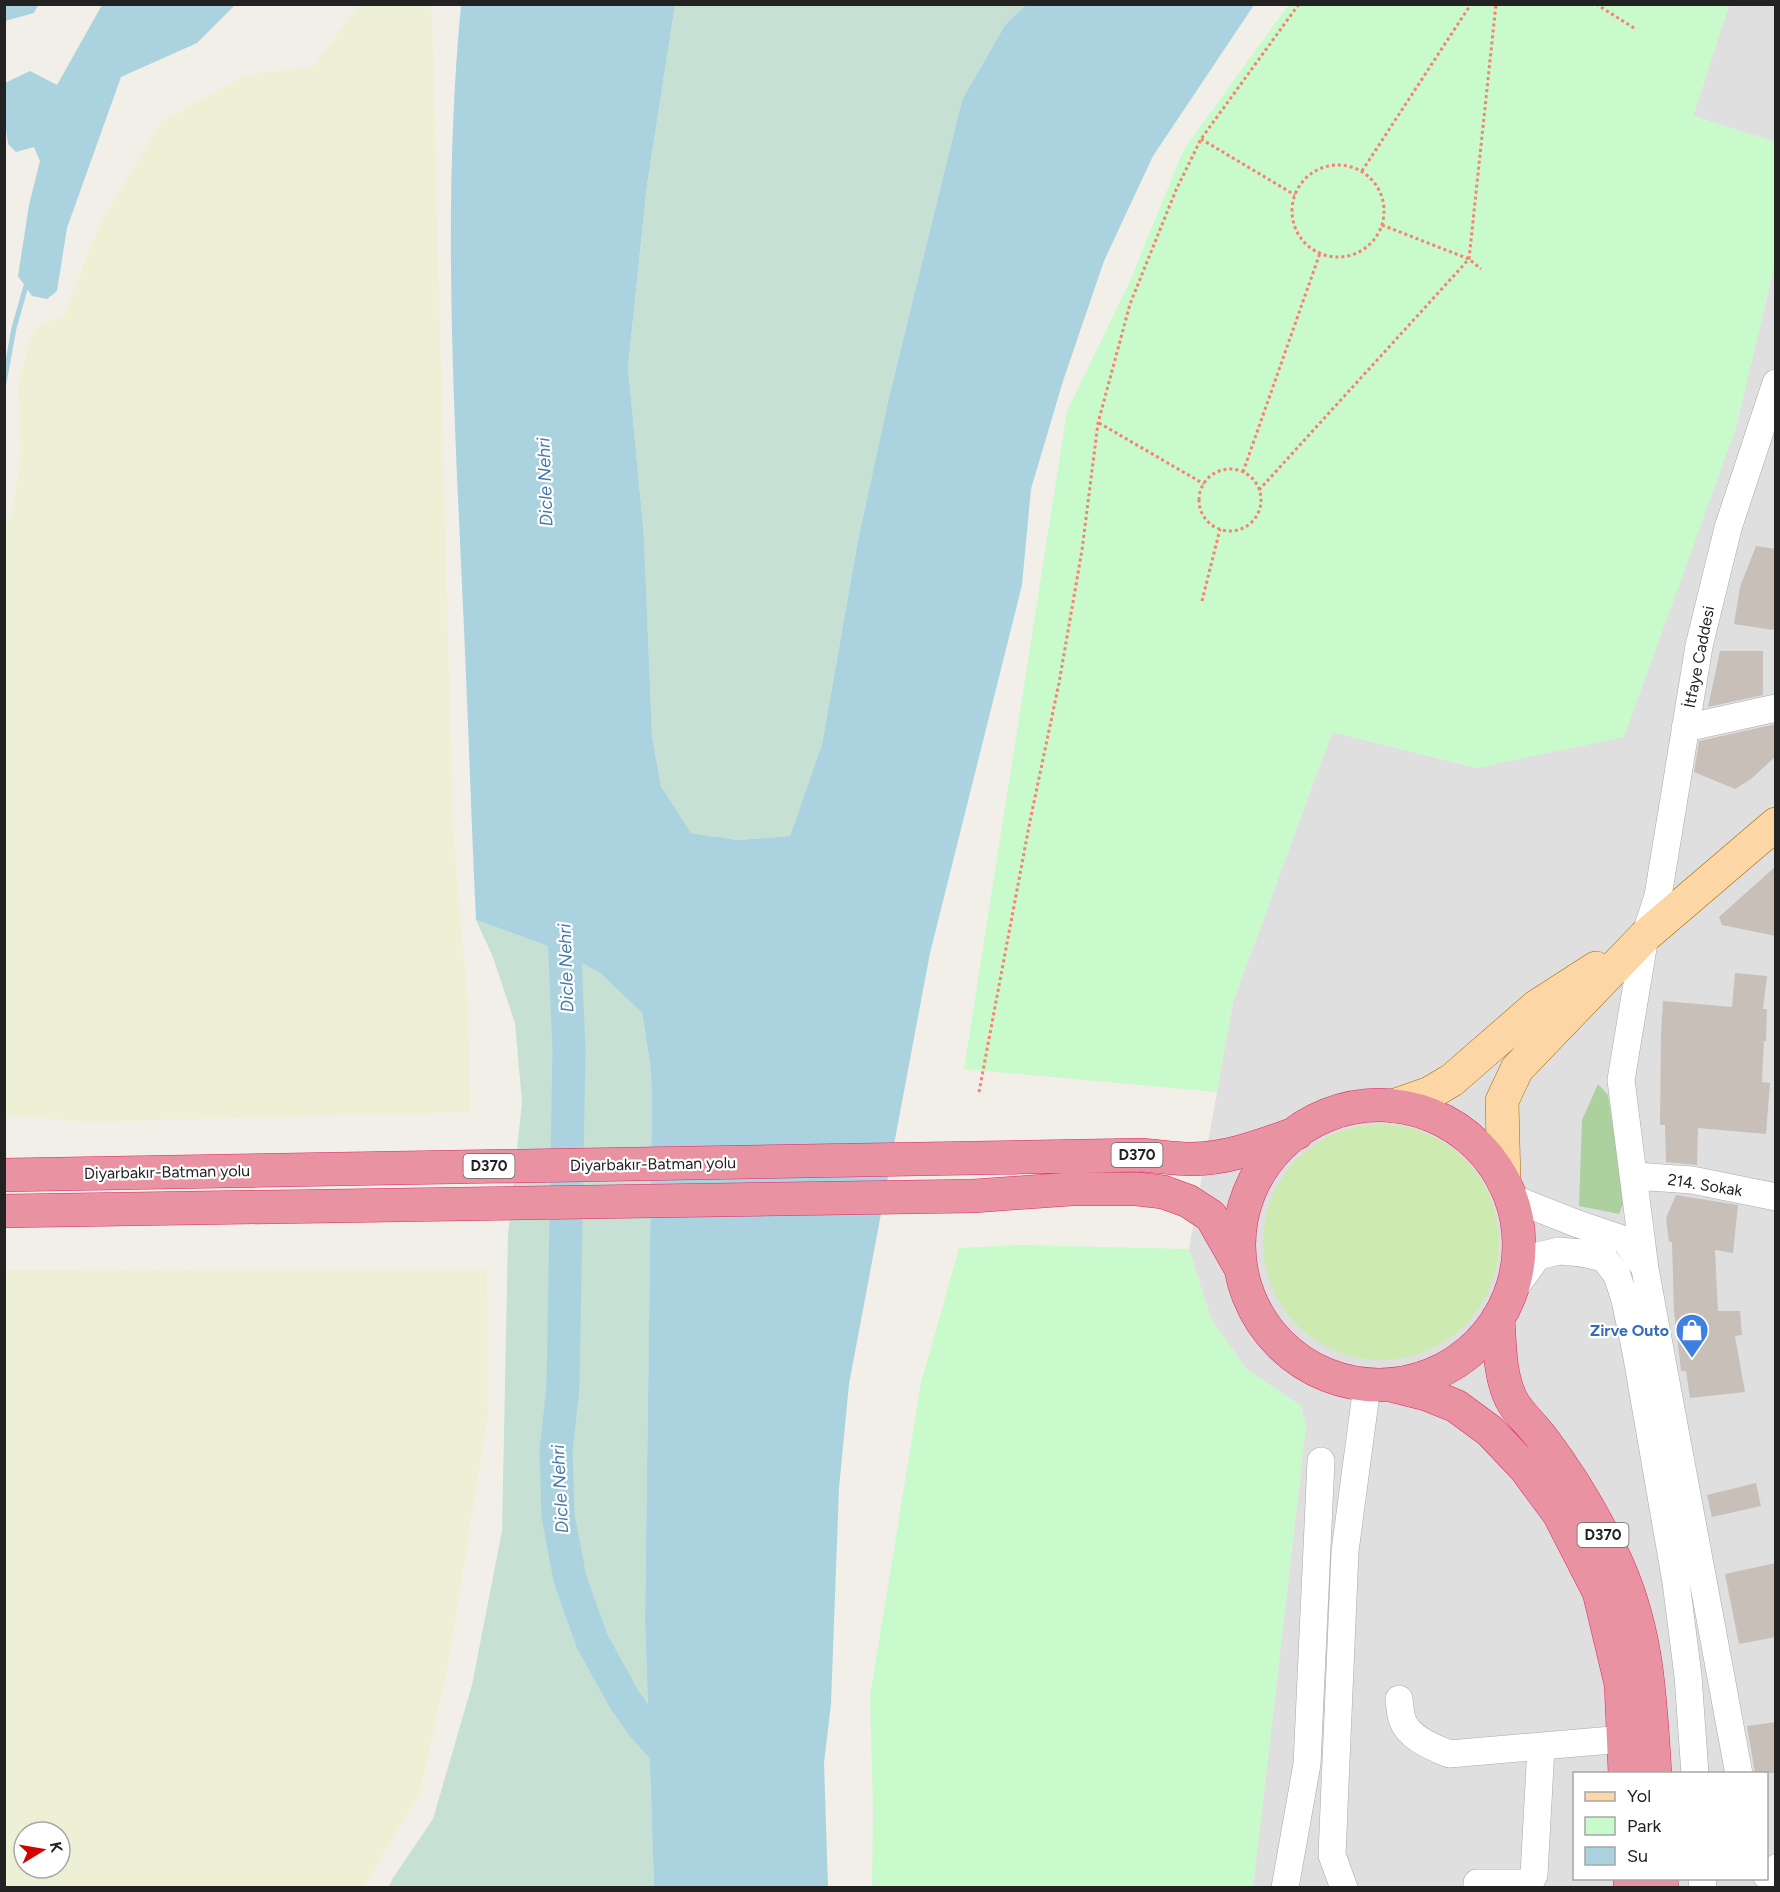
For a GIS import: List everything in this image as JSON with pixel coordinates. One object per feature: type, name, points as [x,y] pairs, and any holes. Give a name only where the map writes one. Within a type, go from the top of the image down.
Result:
[{"type":"highway","points":[[1367,1104],[1393,1106],[1413,1108],[1455,1126],[1489,1157],[1508,1190],[1520,1244],[1506,1304],[1491,1332],[1456,1364],[1414,1382],[1378,1385],[1322,1374],[1283,1348],[1255,1311],[1240,1267],[1241,1221],[1256,1178],[1284,1141],[1322,1116],[1367,1104]]},
{"type":"highway","name":"Diyarbakır-Batman yolu","points":[[4,1174],[1141,1155],[1193,1159],[1226,1155],[1297,1133]]},
{"type":"highway","name":"D370","points":[[4,1211],[974,1196],[1071,1190],[1137,1189],[1163,1192],[1188,1201],[1211,1216],[1240,1267]]},
{"type":"highway","name":"D370","points":[[1506,1304],[1502,1371],[1511,1399],[1583,1496],[1627,1586],[1637,1618],[1648,1677],[1655,1772]]},
{"type":"highway","name":"D370","points":[[1378,1385],[1426,1394],[1456,1406],[1490,1431],[1525,1468],[1559,1514],[1599,1592],[1621,1684],[1625,1772]]},
{"type":"main road","points":[[1508,1190],[1502,1101],[1517,1069],[1645,936],[1776,824]]},
{"type":"main road","points":[[1393,1106],[1430,1093],[1452,1080],[1538,1006],[1645,936]]},
{"type":"street","name":"İtfaye Caddesi","points":[[1738,1772],[1645,1269],[1621,1080],[1645,936],[1658,896],[1699,645],[1728,528],[1776,383]]},
{"type":"street","points":[[1685,728],[1776,708]]},
{"type":"street","name":"214. Sokak","points":[[1635,1176],[1692,1180],[1776,1197]]},
{"type":"street","points":[[1508,1190],[1578,1224],[1625,1240],[1645,1269]]},
{"type":"street","points":[[1506,1304],[1538,1256],[1559,1251],[1604,1258],[1617,1275],[1626,1300],[1636,1352],[1676,1582],[1688,1676],[1695,1772]]},
{"type":"street","points":[[1344,1887],[1332,1856],[1345,1551],[1378,1385]]},
{"type":"street","points":[[1285,1887],[1307,1764],[1321,1461]]},
{"type":"street","points":[[1399,1699],[1402,1721],[1411,1732],[1423,1743],[1449,1754],[1624,1739]]},
{"type":"street","points":[[1477,1883],[1525,1883],[1534,1875],[1541,1747]]},
{"type":"path","points":[[979,1092],[1030,821],[1059,683],[1082,550],[1098,423],[1130,303],[1176,190],[1201,140],[1299,4]]},
{"type":"path","points":[[1362,171],[1471,4]]},
{"type":"path","points":[[1259,490],[1469,259],[1496,4]]},
{"type":"path","points":[[1596,4],[1634,28]]},
{"type":"path","points":[[1201,140],[1295,195]]},
{"type":"path","points":[[1336,164],[1362,171],[1374,181],[1381,194],[1384,209],[1382,225],[1375,238],[1364,249],[1350,255],[1335,257],[1320,253],[1299,235],[1294,222],[1292,209],[1301,183],[1311,173],[1336,164]]},
{"type":"path","points":[[1382,225],[1469,259],[1481,269]]},
{"type":"path","points":[[1243,472],[1320,253]]},
{"type":"path","points":[[1098,423],[1204,484]]},
{"type":"path","points":[[1225,469],[1243,472],[1256,483],[1259,490],[1261,500],[1255,518],[1239,529],[1230,531],[1220,529],[1212,525],[1201,510],[1200,492],[1209,477],[1225,469]]},
{"type":"path","points":[[1202,601],[1220,529]]},
{"type":"shaded area","points":[[1729,5],[1775,5],[1775,142],[1693,116]]},
{"type":"shaded area","points":[[1775,263],[1775,1887],[1253,1887],[1306,1427],[1301,1406],[1246,1369],[1211,1319],[1189,1249],[1233,1002],[1332,732],[1477,768],[1735,431]]},
{"type":"green space","points":[[366,4],[426,5],[432,12],[453,827],[468,1005],[471,1112],[86,1122],[5,1115],[4,520],[11,518],[21,455],[18,384],[29,341],[37,327],[64,315],[100,223],[161,121],[248,74],[312,67],[357,8]]},
{"type":"green space","points":[[1289,4],[1729,5],[1693,116],[1776,142],[1775,263],[1735,431],[1624,737],[1477,768],[1332,732],[1233,1002],[1217,1092],[964,1069],[1067,411],[1130,281],[1184,149]]},
{"type":"green space","points":[[675,5],[1026,5],[1005,25],[962,100],[889,397],[858,540],[822,744],[790,836],[738,840],[691,833],[661,786],[652,736],[644,536],[628,367],[647,185]]},
{"type":"green space","points":[[476,920],[556,949],[600,973],[642,1013],[650,1063],[652,1097],[645,1619],[654,1887],[388,1888],[433,1819],[472,1685],[502,1531],[508,1236],[522,1102],[515,1023],[493,957]]},
{"type":"green space","points":[[1598,1084],[1608,1095],[1624,1202],[1619,1214],[1579,1206],[1582,1120]]},
{"type":"green space","points":[[1381,1124],[1426,1133],[1456,1151],[1472,1167],[1485,1187],[1494,1208],[1499,1242],[1490,1287],[1472,1317],[1456,1333],[1436,1346],[1415,1355],[1381,1360],[1336,1351],[1306,1333],[1290,1317],[1277,1297],[1268,1276],[1263,1242],[1272,1197],[1290,1167],[1306,1151],[1326,1138],[1347,1129]]},
{"type":"green space","points":[[1019,1245],[1189,1249],[1211,1319],[1246,1369],[1301,1406],[1306,1427],[1253,1887],[872,1887],[873,1809],[870,1696],[921,1383],[959,1248]]},
{"type":"green space","points":[[487,1269],[488,1416],[447,1671],[420,1793],[364,1887],[5,1887],[5,1270]]},
{"type":"water","points":[[5,4],[38,5],[34,13],[5,21]]},
{"type":"water","points":[[102,5],[235,5],[197,43],[121,77],[67,228],[57,291],[47,299],[32,296],[18,276],[29,205],[40,161],[34,147],[16,152],[8,144],[4,116],[5,83],[30,71],[57,85]]},
{"type":"water","points":[[461,5],[675,5],[647,185],[628,367],[644,536],[652,736],[661,786],[691,833],[738,840],[790,836],[822,744],[858,540],[889,397],[962,100],[1005,25],[1026,5],[1254,5],[1153,156],[1104,261],[1063,381],[1031,489],[1022,585],[930,953],[849,1384],[839,1488],[831,1704],[824,1763],[828,1887],[654,1887],[645,1619],[652,1097],[650,1063],[642,1013],[600,973],[556,949],[476,920],[453,381],[452,155]]},
{"type":"building","points":[[1756,546],[1776,549],[1776,616],[1773,630],[1734,624],[1740,587]]},
{"type":"building","points":[[1720,651],[1763,651],[1763,695],[1708,707]]},
{"type":"building","points":[[1776,724],[1776,756],[1751,779],[1735,789],[1694,772],[1699,741]]},
{"type":"building","points":[[1776,866],[1776,936],[1722,925],[1719,917]]},
{"type":"building","points":[[1735,973],[1767,976],[1763,1009],[1767,1009],[1762,1082],[1770,1083],[1766,1134],[1698,1128],[1697,1165],[1666,1162],[1665,1125],[1660,1125],[1663,1001],[1732,1007]]},
{"type":"building","points":[[1676,1195],[1738,1205],[1733,1253],[1715,1250],[1718,1311],[1740,1311],[1742,1335],[1735,1336],[1745,1392],[1690,1398],[1686,1371],[1681,1371],[1674,1311],[1672,1242],[1669,1242],[1666,1218]]},
{"type":"building","points":[[1756,1483],[1761,1506],[1712,1517],[1707,1495]]},
{"type":"building","points":[[1776,1563],[1776,1637],[1739,1644],[1725,1574]]},
{"type":"building","points":[[1776,1722],[1776,1773],[1755,1772],[1747,1726]]},
{"type":"waterway","points":[[4,383],[14,328],[26,286]]},
{"type":"waterway","name":"Dicle Nehri","points":[[563,908],[569,1049],[563,1387],[556,1451],[558,1515],[570,1579],[592,1641],[624,1699],[643,1726],[678,1765]]},
{"type":"place","name":"Zirve Outo","points":[[1692,1359]]}]
